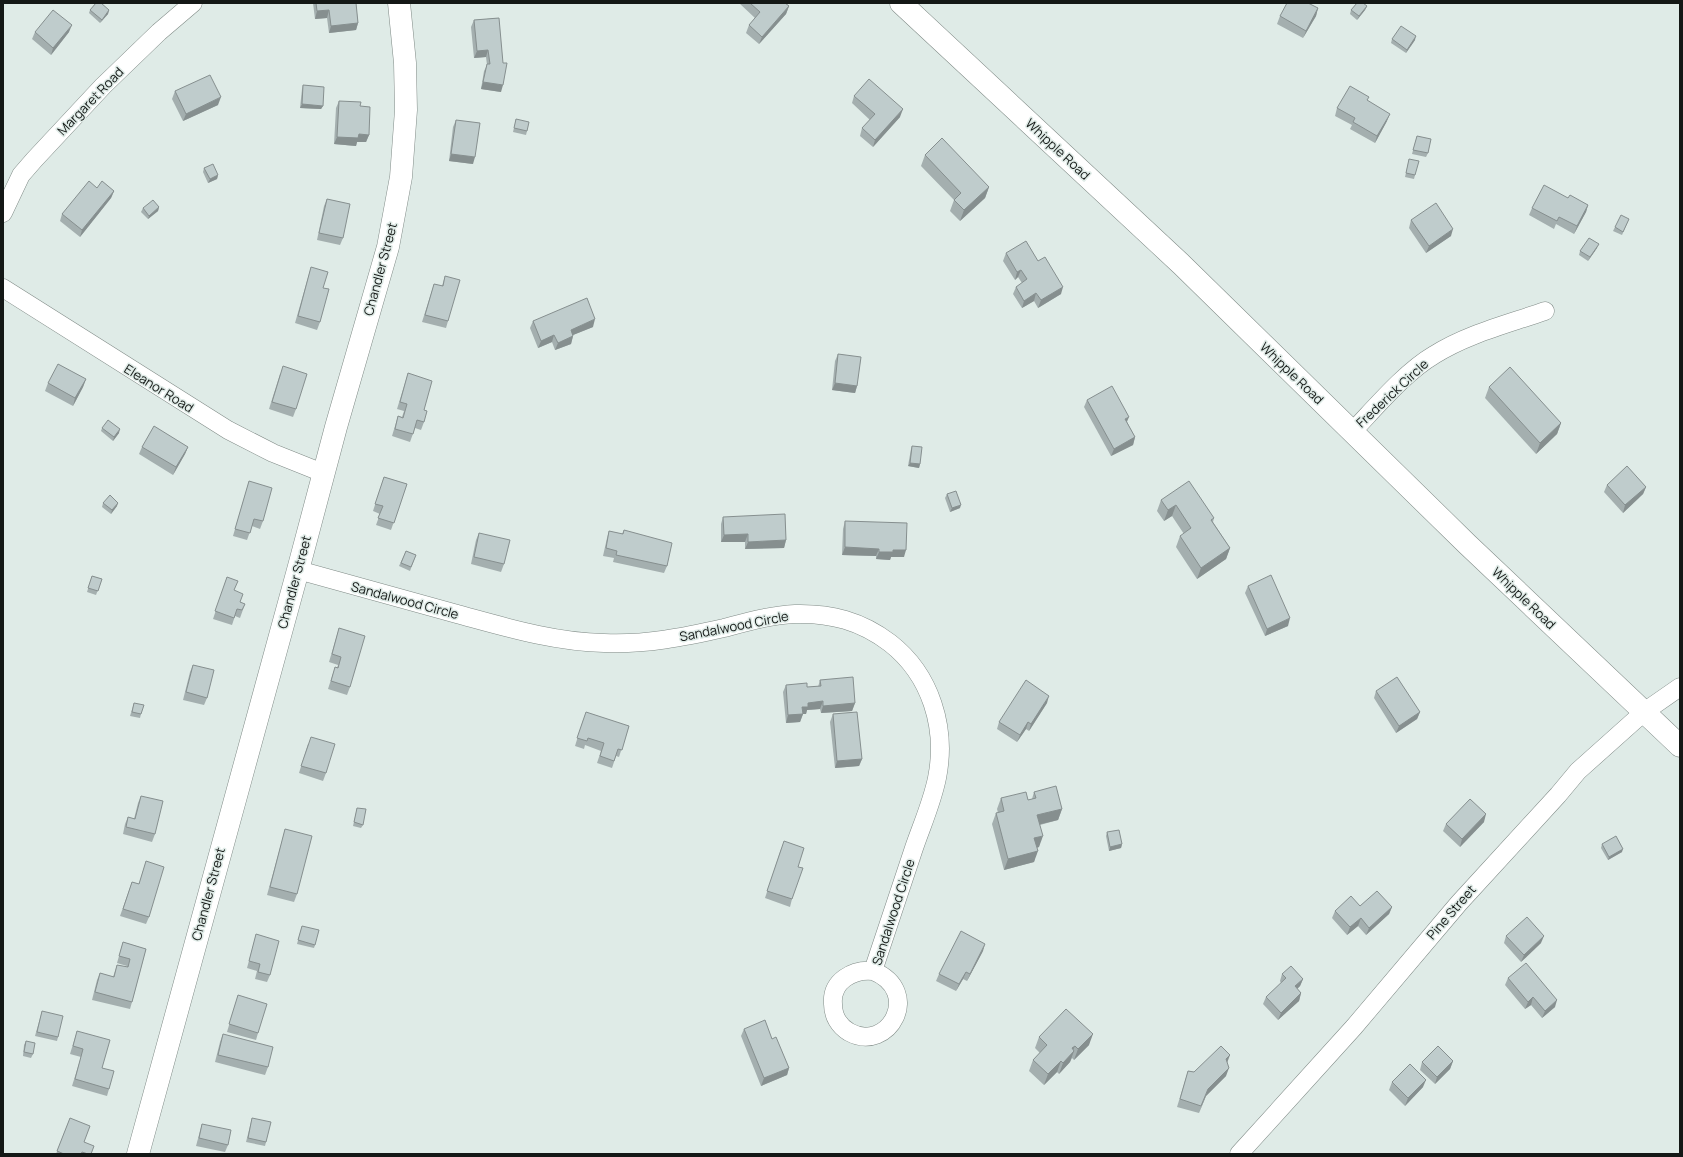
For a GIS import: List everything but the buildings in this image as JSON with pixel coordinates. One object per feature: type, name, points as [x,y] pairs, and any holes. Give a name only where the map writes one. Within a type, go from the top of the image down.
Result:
[{"type":"main road","name":"Chandler Street","points":[[138,1154],[298,570],[323,473],[388,247],[401,177],[406,110],[405,63],[399,3]]},
{"type":"main road","name":"Whipple Road","points":[[901,3],[1181,264],[1352,432],[1680,746]]},
{"type":"street","name":"Margaret Road","points":[[3,213],[21,175],[34,160],[103,86],[159,32],[193,3]]},
{"type":"street","name":"Eleanor Road","points":[[3,288],[228,430],[273,453],[323,473]]},
{"type":"street","name":"Frederick Circle","points":[[1352,432],[1400,382],[1433,355],[1466,339],[1545,311]]},
{"type":"street","name":"Sandalwood Circle","points":[[298,570],[529,634],[584,642],[646,642],[693,635],[776,616],[821,614],[851,621],[871,630],[883,638],[915,668],[927,689],[936,713],[940,749],[936,779],[930,801],[873,971]]},
{"type":"street","name":"Pine Street","points":[[1239,1154],[1354,1027],[1459,903],[1558,795],[1578,771],[1644,712],[1680,687]]}]
